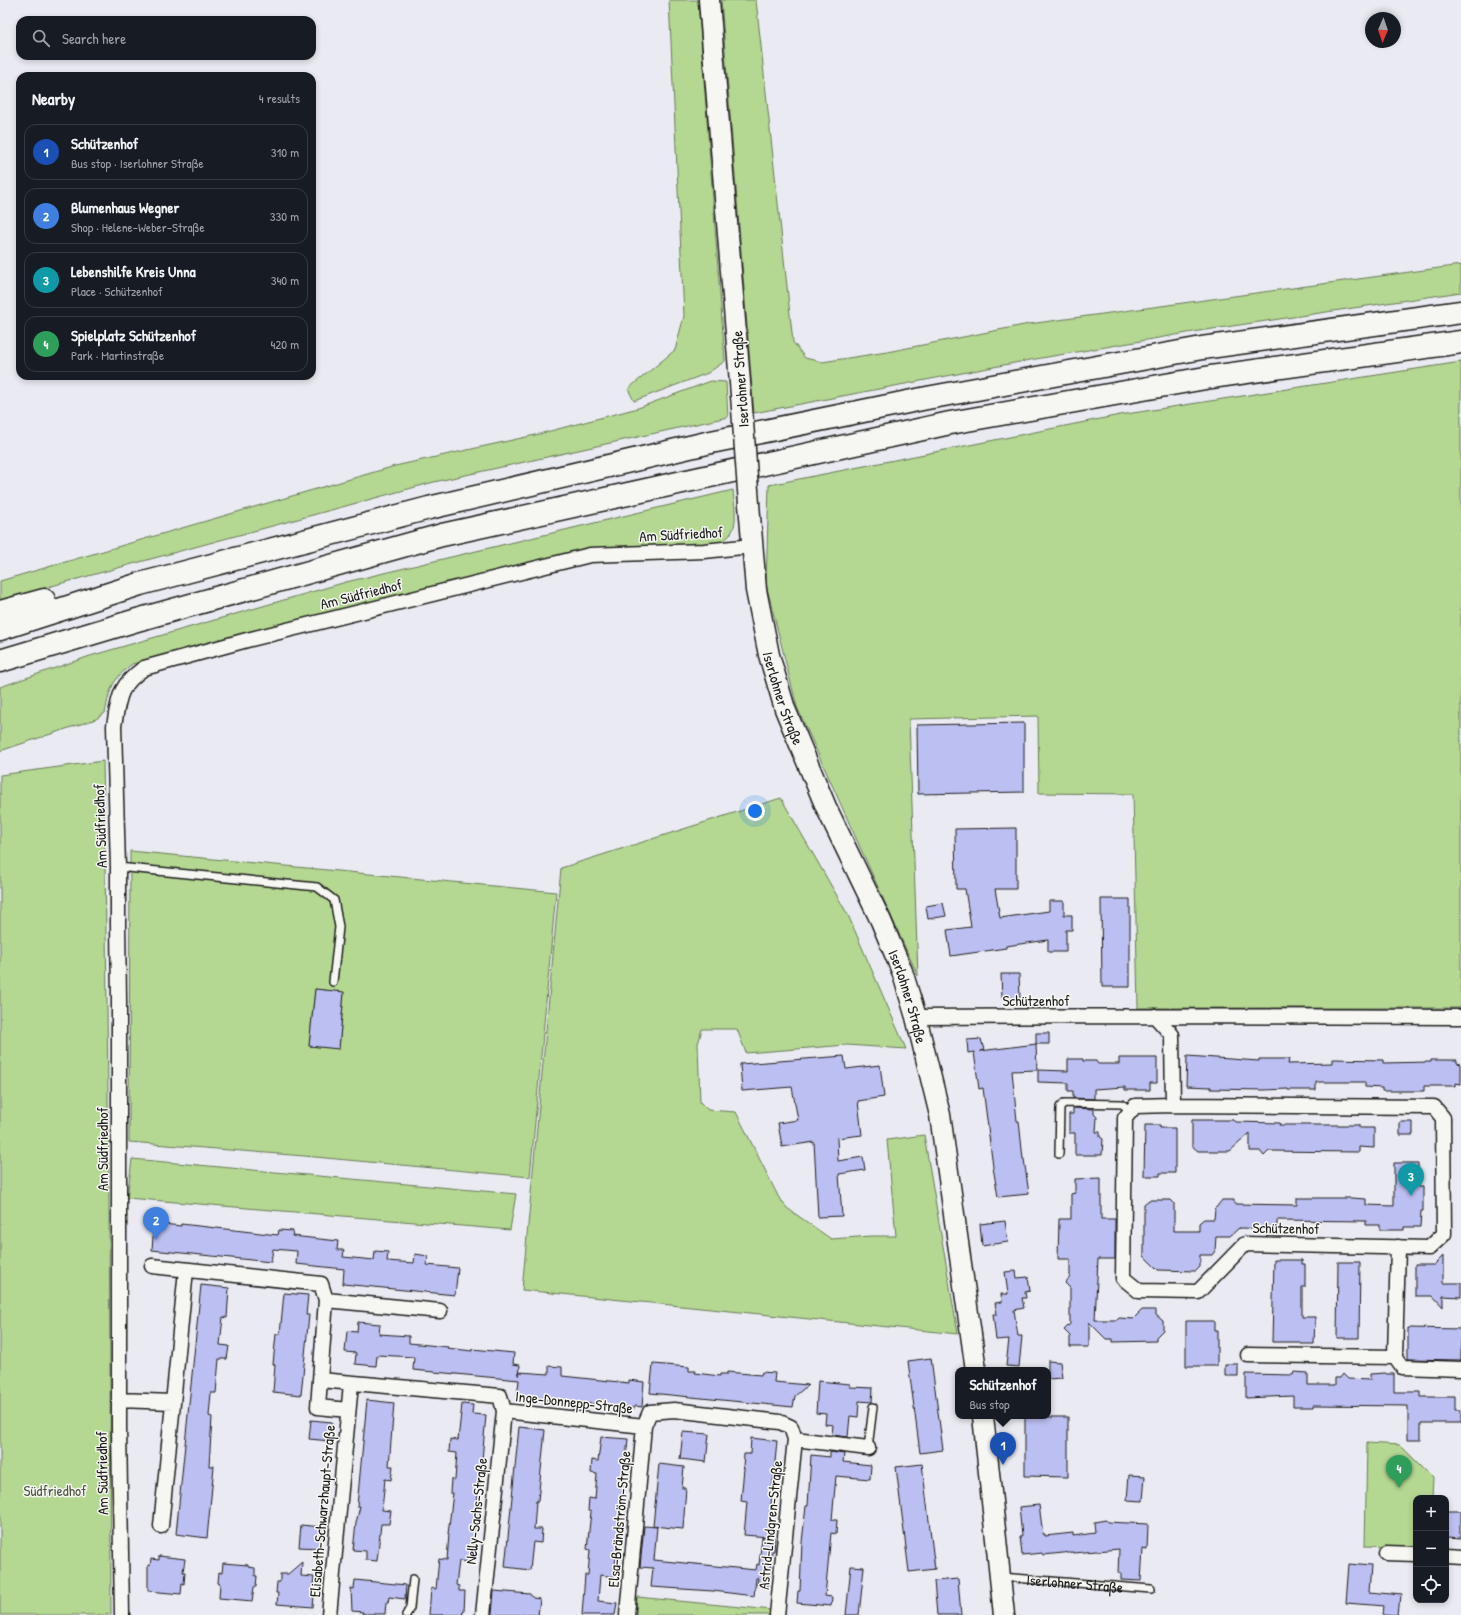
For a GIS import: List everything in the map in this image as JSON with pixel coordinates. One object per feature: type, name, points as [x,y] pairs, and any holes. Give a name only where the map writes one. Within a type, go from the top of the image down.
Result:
[{"type":"highway","points":[[0,629],[140,584],[429,508],[750,434],[927,398],[1202,348],[1461,312]]},
{"type":"highway","points":[[0,661],[137,620],[442,535],[942,424],[1211,376],[1461,342]]},
{"type":"highway","points":[[0,612],[73,592],[140,584]]},
{"type":"main road","name":"Iserlohner Straße","points":[[709,0],[756,590],[769,655],[785,709],[826,807],[881,921],[902,971],[916,1017],[940,1115],[976,1367]]},
{"type":"main road","points":[[983,1419],[1004,1615]]},
{"type":"street","name":"Am Südfriedhof","points":[[122,1615],[119,1400],[118,867],[115,719],[122,689],[131,678],[144,668],[247,640],[590,555],[704,551],[752,546]]},
{"type":"street","points":[[1155,1016],[1172,1035],[1173,1106]]},
{"type":"street","name":"Schützenhof","points":[[916,1017],[1461,1017]]},
{"type":"street","name":"Schützenhof","points":[[1135,1106],[1173,1106],[1434,1107],[1443,1118],[1444,1234],[1429,1248],[1245,1244],[1198,1292],[1139,1291],[1123,1278],[1125,1118],[1135,1106]]},
{"type":"street","points":[[1398,1247],[1395,1357],[1402,1367],[1461,1369]]},
{"type":"street","points":[[152,1266],[321,1284],[326,1300],[320,1380]]},
{"type":"street","points":[[161,1526],[186,1270]]},
{"type":"street","points":[[326,1300],[440,1311]]},
{"type":"street","points":[[1248,1355],[1395,1357]]},
{"type":"street","name":"Inge-Donnepp-Straße","points":[[320,1380],[351,1384],[500,1396],[504,1412],[644,1426],[650,1412],[674,1410],[780,1422],[791,1427],[795,1440]]},
{"type":"street","name":"Elisabeth-Schwarzhaupt-Straße","points":[[320,1380],[318,1407],[348,1410]]},
{"type":"street","name":"Elisabeth-Schwarzhaupt-Straße","points":[[329,1615],[351,1384]]},
{"type":"street","points":[[119,1400],[172,1402]]},
{"type":"street","name":"Nelly-Sachs-Straße","points":[[483,1615],[504,1412]]},
{"type":"street","name":"Elsa-Brändström-Straße","points":[[627,1615],[644,1426]]},
{"type":"street","points":[[795,1440],[868,1448]]},
{"type":"street","name":"Astrid-Lindgren-Straße","points":[[777,1615],[795,1440]]},
{"type":"street","points":[[1386,1553],[1413,1554]]},
{"type":"street","points":[[1449,1555],[1461,1556]]},
{"type":"lane","points":[[118,867],[317,887],[334,900],[339,927],[333,982]]},
{"type":"lane","points":[[1059,1154],[1060,1107],[1064,1103],[1122,1104],[1131,1111]]},
{"type":"lane","points":[[868,1448],[873,1407]]},
{"type":"lane","name":"Iserlohner Straße","points":[[999,1576],[1151,1589]]},
{"type":"lane","points":[[406,1615],[410,1608],[413,1579]]},
{"type":"green space","points":[[669,0],[698,0],[725,361],[708,373],[634,401],[628,389],[675,350],[684,316]]},
{"type":"green space","points":[[721,0],[756,0],[793,342],[805,358],[822,362],[887,352],[1029,324],[1461,265],[1461,292],[1199,331],[1030,360],[754,413]]},
{"type":"green space","points":[[1461,362],[1461,1008],[1138,1008],[1133,794],[1039,793],[1038,716],[909,719],[918,976],[797,707],[766,584],[769,485],[1120,415]]},
{"type":"green space","points":[[711,381],[726,382],[728,417],[434,482],[0,600],[0,581],[395,466],[535,435],[638,408]]},
{"type":"green space","points":[[733,490],[735,523],[733,530],[723,541],[714,545],[587,550],[132,664],[116,680],[110,691],[105,713],[96,719],[0,751],[0,687],[90,656],[346,582]]},
{"type":"green space","name":"Südfriedhof","points":[[103,761],[108,1081],[111,1615],[0,1615],[0,775]]},
{"type":"green space","points":[[781,798],[848,915],[906,1049],[847,1045],[746,1053],[737,1029],[702,1029],[698,1044],[700,1102],[708,1110],[736,1112],[779,1198],[787,1208],[831,1239],[896,1236],[887,1140],[924,1135],[958,1334],[522,1290],[561,868]]},
{"type":"green space","points":[[130,851],[556,892],[530,1177],[304,1156],[129,1142]],"holes":[[[315,989],[344,993],[339,1048],[309,1046]]]},
{"type":"green space","points":[[132,1159],[516,1194],[510,1230],[127,1198]]},
{"type":"green space","points":[[1367,1443],[1400,1445],[1433,1478],[1432,1495],[1413,1495],[1413,1548],[1365,1546]]},
{"type":"green space","points":[[637,1597],[772,1610],[771,1615],[636,1615]]},
{"type":"building","points":[[1024,723],[1024,792],[918,794],[917,725]]},
{"type":"building","points":[[1016,828],[1016,889],[995,889],[1000,918],[1049,911],[1049,901],[1064,901],[1064,915],[1072,915],[1072,930],[1066,930],[1066,952],[1048,952],[1048,940],[951,956],[947,930],[971,927],[965,889],[956,889],[955,829]]},
{"type":"building","points":[[1101,899],[1130,899],[1130,987],[1102,987]]},
{"type":"building","points":[[943,903],[946,916],[928,919],[926,906]]},
{"type":"building","points":[[1001,974],[1019,974],[1020,998],[1002,998]]},
{"type":"building","points":[[315,989],[344,992],[339,1049],[309,1046]]},
{"type":"building","points":[[1036,1033],[1049,1033],[1049,1044],[1036,1044]]},
{"type":"building","points":[[981,1039],[984,1050],[980,1051],[1036,1044],[1037,1070],[1012,1071],[1017,1121],[1019,1121],[1029,1194],[998,1197],[983,1088],[979,1089],[974,1052],[968,1053],[967,1040]]},
{"type":"building","points":[[844,1056],[846,1069],[880,1065],[884,1097],[858,1101],[862,1135],[837,1138],[838,1161],[863,1157],[865,1170],[839,1174],[842,1216],[818,1217],[814,1142],[782,1147],[778,1123],[798,1120],[792,1087],[742,1091],[740,1064]]},
{"type":"building","points":[[1187,1056],[1259,1061],[1259,1059],[1289,1059],[1288,1064],[1333,1063],[1333,1059],[1383,1060],[1383,1063],[1457,1060],[1457,1063],[1461,1064],[1461,1084],[1456,1083],[1456,1086],[1424,1086],[1424,1091],[1382,1091],[1382,1088],[1365,1087],[1365,1082],[1316,1082],[1316,1090],[1211,1089],[1211,1087],[1186,1086]]},
{"type":"building","points":[[1119,1058],[1157,1058],[1157,1083],[1150,1083],[1150,1090],[1125,1090],[1125,1087],[1094,1089],[1094,1099],[1073,1098],[1073,1091],[1068,1091],[1068,1083],[1038,1082],[1038,1070],[1068,1071],[1068,1059],[1096,1061],[1098,1064],[1119,1064]]},
{"type":"building","points":[[1073,1108],[1094,1109],[1094,1114],[1097,1117],[1096,1132],[1100,1132],[1100,1137],[1103,1139],[1102,1155],[1075,1155],[1075,1133],[1069,1133],[1069,1114],[1073,1114]]},
{"type":"building","points":[[1192,1120],[1233,1120],[1235,1122],[1280,1123],[1279,1125],[1359,1125],[1359,1128],[1374,1128],[1374,1148],[1359,1147],[1359,1152],[1269,1151],[1264,1156],[1260,1151],[1250,1151],[1250,1133],[1230,1151],[1198,1151],[1192,1146]]},
{"type":"building","points":[[1400,1122],[1413,1122],[1413,1135],[1400,1135]]},
{"type":"building","points":[[1145,1125],[1160,1125],[1160,1128],[1175,1128],[1175,1173],[1160,1173],[1160,1176],[1144,1176]]},
{"type":"building","points":[[1394,1163],[1418,1163],[1418,1187],[1423,1187],[1423,1211],[1421,1211],[1420,1227],[1404,1227],[1404,1230],[1380,1230],[1380,1225],[1366,1225],[1366,1221],[1277,1220],[1277,1229],[1239,1228],[1230,1236],[1216,1236],[1215,1251],[1212,1255],[1200,1255],[1200,1267],[1196,1271],[1158,1270],[1144,1256],[1144,1204],[1149,1200],[1171,1200],[1174,1203],[1174,1231],[1199,1231],[1199,1223],[1204,1219],[1214,1219],[1215,1209],[1222,1200],[1234,1200],[1234,1204],[1297,1205],[1297,1198],[1351,1198],[1366,1199],[1366,1205],[1394,1206]]},
{"type":"building","points":[[1101,1178],[1101,1219],[1115,1219],[1115,1259],[1098,1259],[1095,1320],[1117,1320],[1119,1318],[1133,1319],[1142,1310],[1156,1310],[1156,1315],[1163,1321],[1163,1330],[1156,1337],[1156,1341],[1113,1342],[1113,1339],[1106,1339],[1089,1322],[1089,1347],[1070,1347],[1070,1336],[1064,1330],[1070,1324],[1070,1288],[1065,1283],[1070,1277],[1070,1259],[1058,1259],[1059,1219],[1071,1219],[1071,1194],[1075,1193],[1075,1179]]},
{"type":"building","points":[[1005,1221],[1008,1242],[982,1246],[980,1224]]},
{"type":"building","points":[[154,1223],[181,1226],[181,1224],[278,1235],[279,1230],[293,1231],[292,1236],[338,1241],[337,1250],[344,1250],[343,1257],[374,1260],[375,1251],[388,1252],[387,1261],[414,1263],[415,1254],[428,1256],[427,1265],[458,1268],[455,1295],[343,1284],[344,1269],[296,1264],[297,1251],[273,1249],[271,1262],[152,1250]]},
{"type":"building","points":[[1443,1256],[1443,1283],[1461,1283],[1461,1297],[1443,1296],[1443,1307],[1433,1296],[1415,1296],[1415,1265],[1434,1265]]},
{"type":"building","points":[[1274,1260],[1302,1260],[1302,1264],[1305,1264],[1305,1287],[1302,1287],[1302,1317],[1315,1317],[1314,1344],[1301,1344],[1301,1342],[1272,1342]]},
{"type":"building","points":[[1338,1262],[1360,1262],[1359,1338],[1337,1338]]},
{"type":"building","points":[[1016,1271],[1017,1278],[1028,1277],[1030,1291],[1025,1292],[1026,1298],[1022,1298],[1024,1308],[1014,1310],[1018,1336],[1022,1336],[1019,1367],[1006,1366],[1009,1339],[996,1340],[993,1314],[997,1314],[995,1303],[1002,1302],[1001,1294],[1008,1294],[1005,1272]]},
{"type":"building","points":[[201,1285],[229,1288],[227,1318],[223,1317],[220,1345],[229,1346],[227,1359],[219,1359],[216,1393],[211,1393],[209,1416],[212,1417],[209,1466],[214,1466],[207,1538],[176,1534]]},
{"type":"building","points":[[284,1293],[308,1295],[306,1315],[309,1315],[301,1395],[273,1392],[275,1365],[273,1364],[276,1334],[280,1334]]},
{"type":"building","points":[[1186,1321],[1214,1321],[1214,1330],[1217,1330],[1217,1366],[1186,1366]]},
{"type":"building","points":[[358,1322],[380,1324],[379,1334],[409,1336],[409,1343],[472,1351],[472,1349],[514,1353],[513,1364],[520,1365],[519,1372],[549,1374],[549,1366],[562,1367],[562,1376],[629,1383],[629,1380],[644,1382],[642,1407],[635,1406],[635,1408],[517,1397],[519,1380],[413,1370],[414,1357],[377,1355],[376,1366],[355,1364],[356,1353],[345,1352],[347,1331],[357,1332]]},
{"type":"building","points":[[1408,1328],[1461,1329],[1461,1360],[1408,1359]]},
{"type":"building","points":[[931,1358],[943,1450],[920,1453],[908,1361]]},
{"type":"building","points":[[1048,1361],[1060,1362],[1062,1378],[1051,1379],[1051,1367],[1048,1367]]},
{"type":"building","points":[[653,1364],[689,1367],[689,1371],[696,1371],[695,1373],[720,1376],[720,1374],[727,1374],[727,1372],[761,1375],[762,1372],[775,1373],[774,1382],[808,1385],[795,1396],[793,1407],[650,1393]]},
{"type":"building","points":[[1225,1364],[1238,1364],[1238,1376],[1225,1376]]},
{"type":"building","points":[[1294,1372],[1308,1373],[1308,1385],[1335,1385],[1335,1378],[1340,1378],[1343,1374],[1348,1379],[1370,1380],[1370,1374],[1394,1374],[1394,1392],[1421,1392],[1421,1397],[1455,1397],[1455,1410],[1461,1410],[1461,1423],[1421,1423],[1421,1440],[1408,1440],[1408,1406],[1313,1405],[1313,1407],[1293,1407],[1293,1396],[1246,1398],[1246,1374],[1293,1375]]},
{"type":"building","points":[[818,1381],[850,1384],[850,1387],[873,1388],[872,1402],[859,1401],[858,1417],[850,1416],[848,1437],[832,1435],[833,1425],[825,1424],[826,1414],[816,1413]]},
{"type":"building","points":[[367,1400],[394,1403],[389,1466],[393,1466],[391,1480],[385,1479],[382,1510],[391,1511],[389,1524],[381,1524],[377,1561],[366,1560],[366,1551],[353,1550],[356,1523],[360,1506],[357,1506]]},
{"type":"building","points":[[462,1404],[473,1405],[472,1414],[486,1415],[480,1483],[477,1495],[472,1562],[459,1561],[456,1585],[459,1586],[459,1591],[465,1591],[464,1612],[462,1615],[429,1615],[431,1588],[436,1589],[439,1559],[447,1560],[448,1534],[453,1493],[450,1493],[451,1479],[455,1480],[457,1453],[449,1452],[450,1439],[458,1440]]},
{"type":"building","points":[[1051,1417],[1068,1417],[1068,1477],[1025,1476],[1025,1419],[1051,1419]]},
{"type":"building","points":[[311,1420],[332,1422],[330,1441],[309,1439]]},
{"type":"building","points":[[519,1427],[545,1430],[534,1529],[542,1529],[541,1543],[533,1542],[530,1570],[505,1567]]},
{"type":"building","points":[[683,1432],[709,1434],[706,1462],[680,1459]]},
{"type":"building","points":[[601,1437],[628,1439],[614,1577],[600,1575],[598,1601],[617,1603],[615,1615],[582,1615],[585,1575],[588,1575],[590,1550],[587,1549],[591,1512],[588,1511],[589,1498],[595,1499],[597,1474],[591,1473],[592,1460],[598,1461]]},
{"type":"building","points":[[751,1438],[777,1441],[768,1537],[744,1535],[747,1502],[741,1501],[743,1467],[744,1454],[750,1454]]},
{"type":"building","points":[[830,1452],[844,1454],[843,1462],[871,1465],[870,1479],[836,1476],[832,1520],[837,1520],[836,1534],[831,1533],[825,1596],[832,1597],[831,1606],[797,1603],[798,1591],[800,1591],[802,1542],[806,1506],[808,1506],[811,1455],[830,1457]]},
{"type":"building","points":[[659,1464],[684,1467],[682,1488],[686,1488],[683,1529],[653,1526]]},
{"type":"building","points":[[922,1464],[935,1569],[909,1572],[896,1467]]},
{"type":"building","points":[[1129,1475],[1145,1476],[1143,1501],[1127,1500]]},
{"type":"building","points":[[1039,1505],[1043,1534],[1045,1534],[1045,1536],[1073,1533],[1073,1536],[1095,1533],[1094,1522],[1106,1520],[1107,1522],[1148,1524],[1147,1550],[1143,1549],[1141,1581],[1121,1580],[1121,1573],[1118,1573],[1119,1549],[1043,1555],[1042,1553],[1022,1555],[1019,1507]]},
{"type":"building","points":[[1449,1511],[1461,1511],[1461,1538],[1449,1537]]},
{"type":"building","points":[[301,1525],[322,1527],[320,1548],[299,1547]]},
{"type":"building","points":[[644,1526],[657,1527],[654,1560],[756,1570],[757,1564],[759,1565],[762,1537],[775,1538],[768,1586],[757,1585],[758,1578],[756,1578],[754,1596],[713,1591],[651,1587],[653,1568],[640,1567]]},
{"type":"building","points":[[159,1556],[185,1559],[183,1572],[185,1572],[184,1584],[182,1583],[181,1594],[148,1591],[148,1565],[150,1566],[151,1559],[159,1560]]},
{"type":"building","points":[[302,1562],[301,1576],[314,1577],[313,1585],[315,1585],[313,1607],[277,1604],[277,1582],[280,1582],[280,1574],[288,1574]]},
{"type":"building","points":[[223,1563],[248,1565],[248,1567],[255,1568],[255,1576],[257,1576],[256,1587],[254,1587],[252,1601],[219,1598],[219,1572],[222,1573]]},
{"type":"building","points":[[1349,1564],[1371,1566],[1369,1592],[1401,1595],[1399,1615],[1382,1614],[1383,1606],[1346,1603]]},
{"type":"building","points":[[851,1566],[864,1567],[859,1615],[846,1615]]},
{"type":"building","points":[[958,1579],[961,1615],[937,1615],[934,1581]]},
{"type":"building","points":[[355,1580],[406,1585],[405,1599],[389,1597],[388,1603],[386,1603],[385,1614],[362,1614],[363,1612],[352,1611],[351,1588],[354,1589]]},
{"type":"building","points":[[494,1591],[530,1594],[533,1598],[540,1599],[538,1615],[492,1615]]},
{"type":"place","name":"Lebenshilfe Kreis Unna","points":[[1411,1196]]},
{"type":"place","name":"Blumenhaus Wegner","points":[[156,1240]]},
{"type":"place","name":"Schützenhof","points":[[1003,1465]]},
{"type":"place","name":"Spielplatz Schützenhof","points":[[1399,1488]]}]
